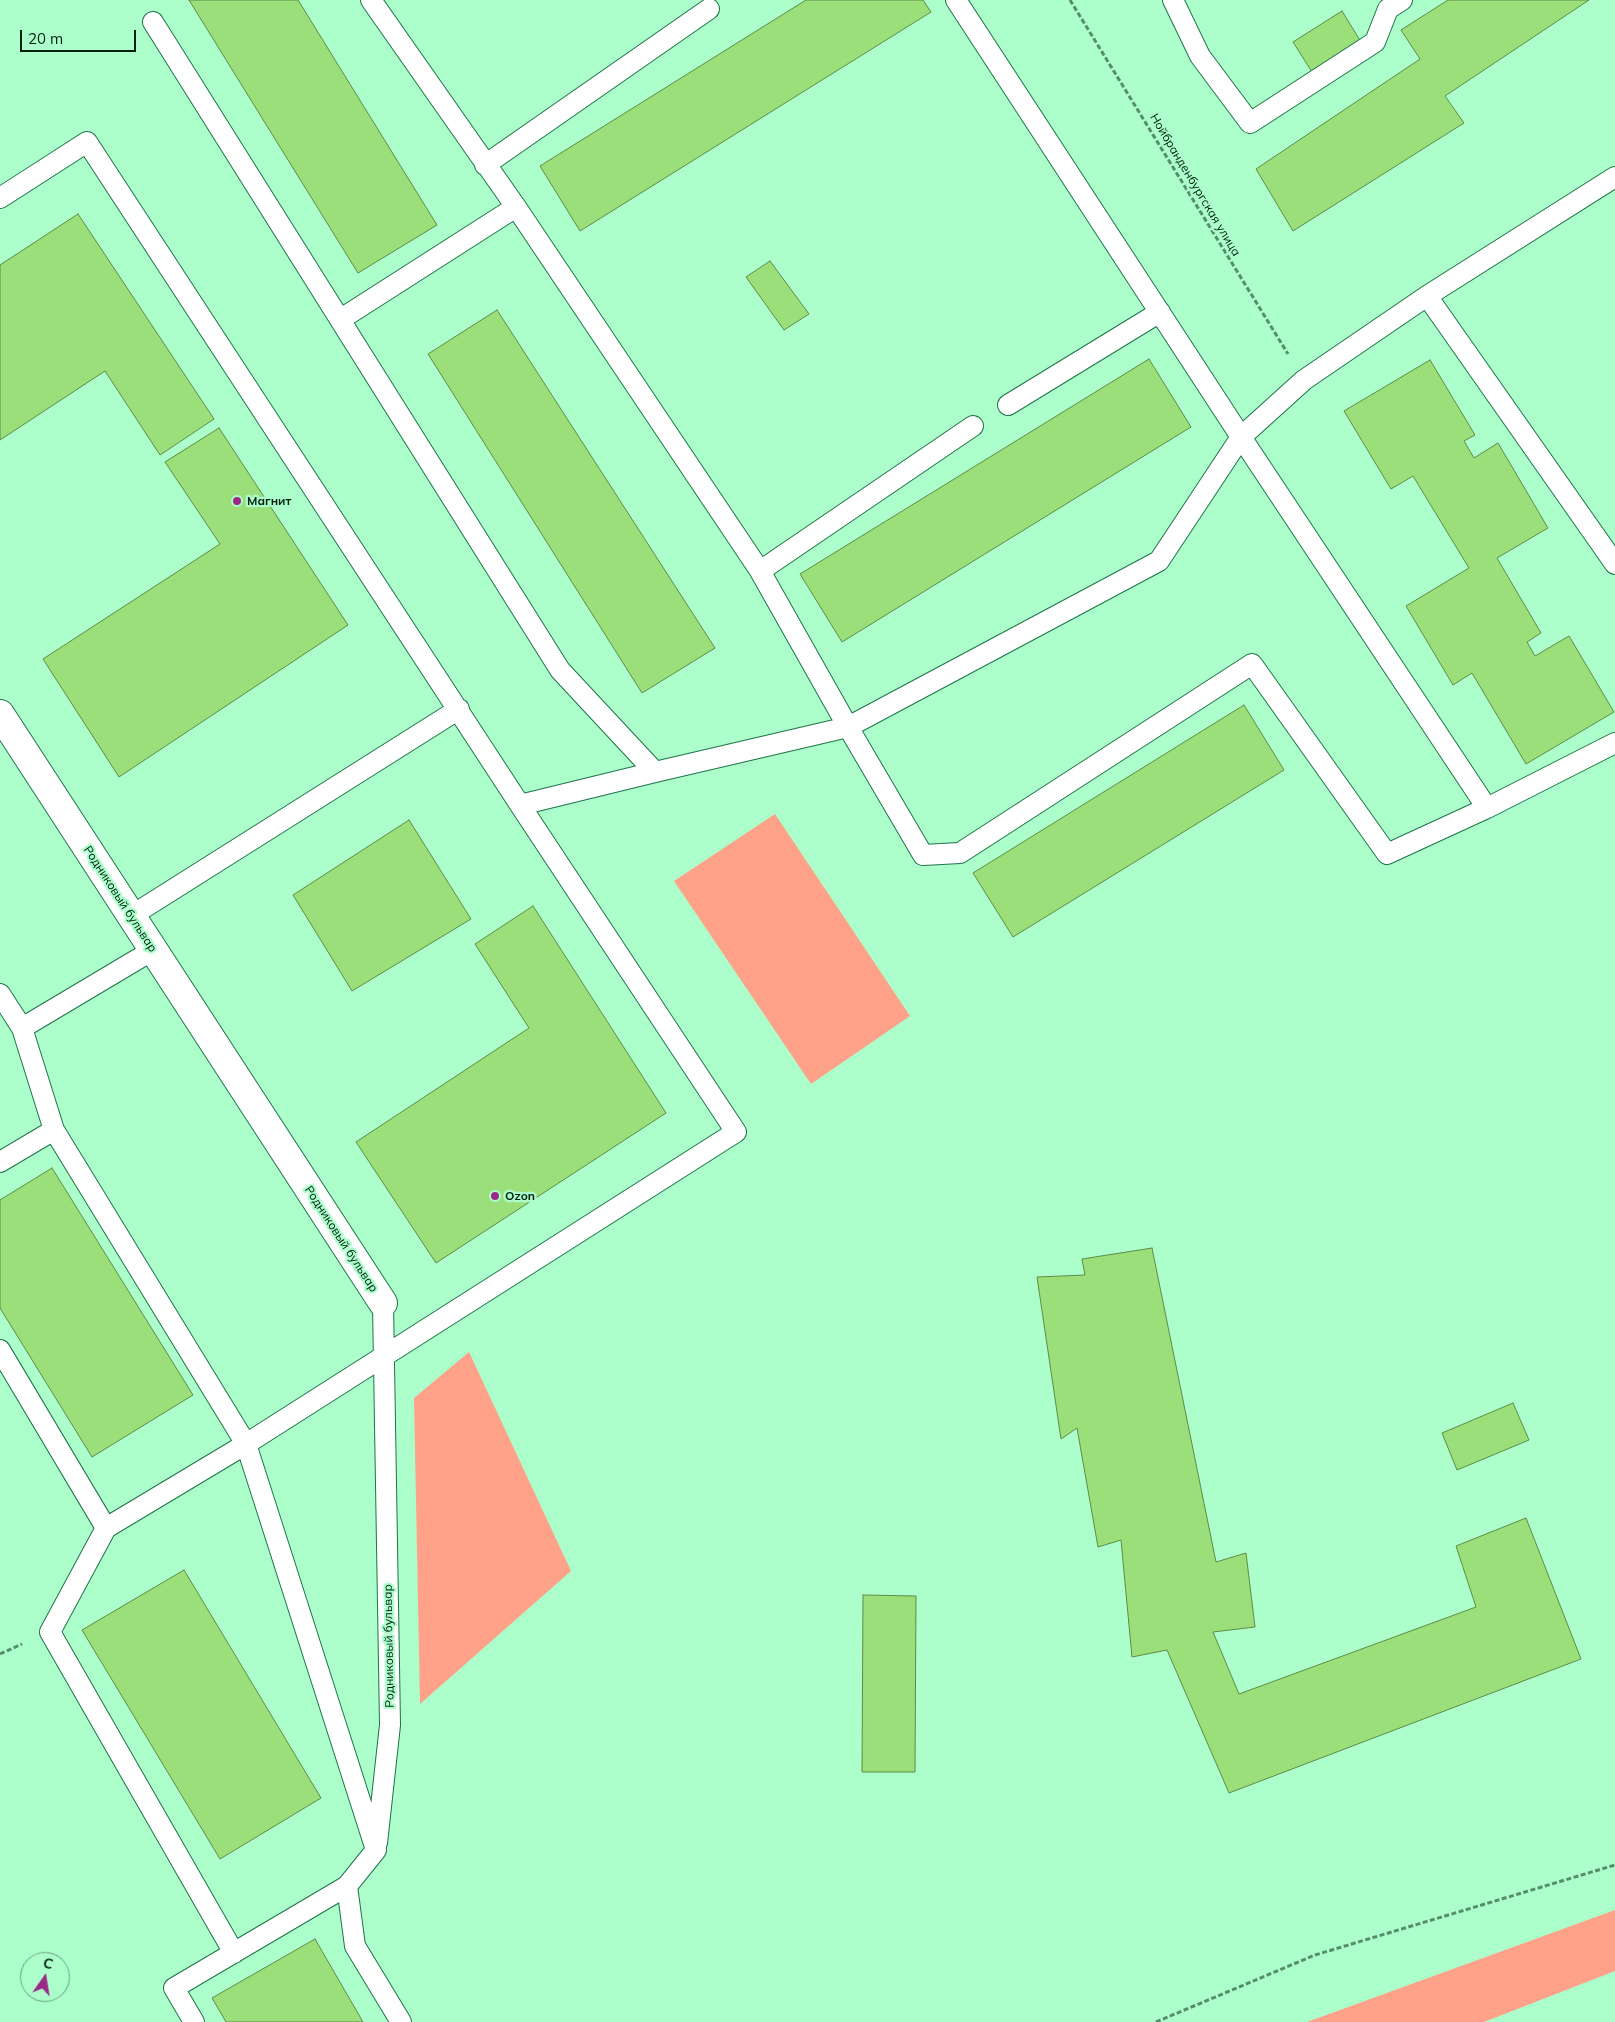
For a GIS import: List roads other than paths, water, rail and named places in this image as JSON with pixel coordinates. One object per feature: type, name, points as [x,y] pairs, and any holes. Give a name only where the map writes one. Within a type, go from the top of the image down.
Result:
[{"type":"street","name":"Родниковый бульвар","points":[[0,714],[383,1303]]},
{"type":"lane","points":[[371,0],[516,207],[760,570],[848,727],[923,855],[960,853],[1252,664],[1388,854],[1487,808],[1615,743]]},
{"type":"lane","points":[[956,0],[1241,437],[1487,808]]},
{"type":"lane","points":[[1173,0],[1200,56],[1250,123],[1375,42],[1388,9],[1402,0]]},
{"type":"lane","points":[[486,165],[709,9]]},
{"type":"lane","points":[[153,22],[560,670],[655,772]]},
{"type":"lane","points":[[0,198],[87,142],[736,1132],[246,1444],[106,1528],[50,1632],[234,1953]]},
{"type":"lane","points":[[520,805],[848,727],[1160,561],[1241,437],[1304,380],[1427,296],[1615,177]]},
{"type":"lane","points":[[340,319],[516,207]]},
{"type":"lane","points":[[1427,296],[1615,564]]},
{"type":"lane","points":[[1008,405],[1160,312]]},
{"type":"lane","points":[[760,570],[973,426]]},
{"type":"lane","points":[[131,916],[458,709]]},
{"type":"lane","points":[[22,1028],[153,950]]},
{"type":"lane","points":[[0,994],[22,1028],[54,1130],[246,1444],[376,1850],[347,1886],[174,1988],[194,2022]]},
{"type":"lane","points":[[0,1162],[54,1130]]},
{"type":"lane","name":"Родниковый бульвар","points":[[376,1850],[390,1725],[383,1303]]},
{"type":"lane","points":[[0,1350],[106,1528]]},
{"type":"lane","points":[[347,1886],[355,1946],[401,2022]]},
{"type":"place","name":"Магнит","points":[[237,501]]},
{"type":"place","name":"Ozon","points":[[495,1196]]}]
